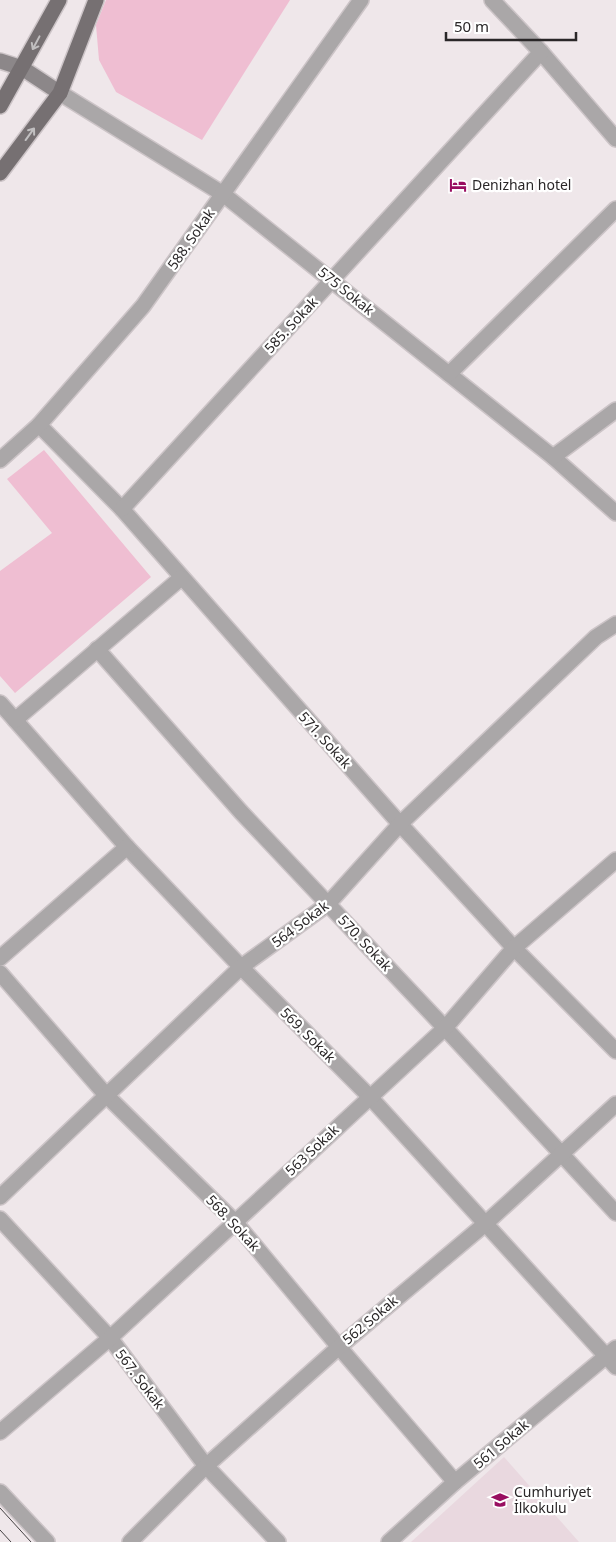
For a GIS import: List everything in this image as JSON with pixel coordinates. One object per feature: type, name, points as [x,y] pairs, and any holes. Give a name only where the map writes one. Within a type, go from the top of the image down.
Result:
[{"type":"main road","points":[[0,106],[59,0]]},
{"type":"main road","points":[[0,173],[60,93],[96,0]]},
{"type":"main road","points":[[0,61],[22,68],[60,93]]},
{"type":"street","name":"588. Sokak","points":[[0,460],[39,425],[143,306],[361,0]]},
{"type":"street","points":[[492,0],[541,52],[616,140]]},
{"type":"street","name":"585. Sokak","points":[[122,509],[541,52]]},
{"type":"street","name":"575 Sokak","points":[[60,93],[222,194],[450,374],[552,457],[616,513]]},
{"type":"street","points":[[450,374],[616,208]]},
{"type":"street","points":[[552,457],[616,410]]},
{"type":"street","name":"571. Sokak","points":[[39,425],[122,509],[400,824],[514,948],[616,1051]]},
{"type":"street","points":[[15,720],[181,578]]},
{"type":"street","name":"564 Sokak","points":[[0,1197],[241,967],[328,904],[400,824],[596,637],[616,624]]},
{"type":"street","name":"570. Sokak","points":[[98,649],[241,812],[616,1213]]},
{"type":"street","name":"569. Sokak","points":[[0,703],[127,847],[241,967],[370,1097],[485,1224],[613,1357]]},
{"type":"street","points":[[0,958],[127,847]]},
{"type":"street","name":"563 Sokak","points":[[0,1432],[110,1338],[445,1028],[514,948],[616,860]]},
{"type":"street","name":"568. Sokak","points":[[0,973],[106,1095],[235,1222],[455,1482]]},
{"type":"street","name":"562 Sokak","points":[[130,1542],[206,1466],[339,1347],[485,1224],[616,1104]]},
{"type":"street","name":"567. Sokak","points":[[0,1219],[110,1338],[206,1466],[278,1542]]},
{"type":"street","name":"561 Sokak","points":[[389,1542],[455,1482],[613,1357]]},
{"type":"street","points":[[0,1492],[47,1542]]},
{"type":"shaded area","points":[[106,0],[290,0],[202,140],[116,92],[99,60],[96,25]]},
{"type":"shaded area","points":[[44,450],[151,577],[15,693],[0,676],[0,571],[52,533],[7,479]]},
{"type":"shaded area","name":"Cumhuriyet İlkokulu","points":[[504,1457],[579,1542],[411,1542]]},
{"type":"tram line","points":[[0,1508],[31,1542]]},
{"type":"tram line","points":[[0,1530],[11,1542]]},
{"type":"place","name":"Denizhan hotel","points":[[458,185]]},
{"type":"place","name":"Cumhuriyet İlkokulu","points":[[500,1500]]}]
